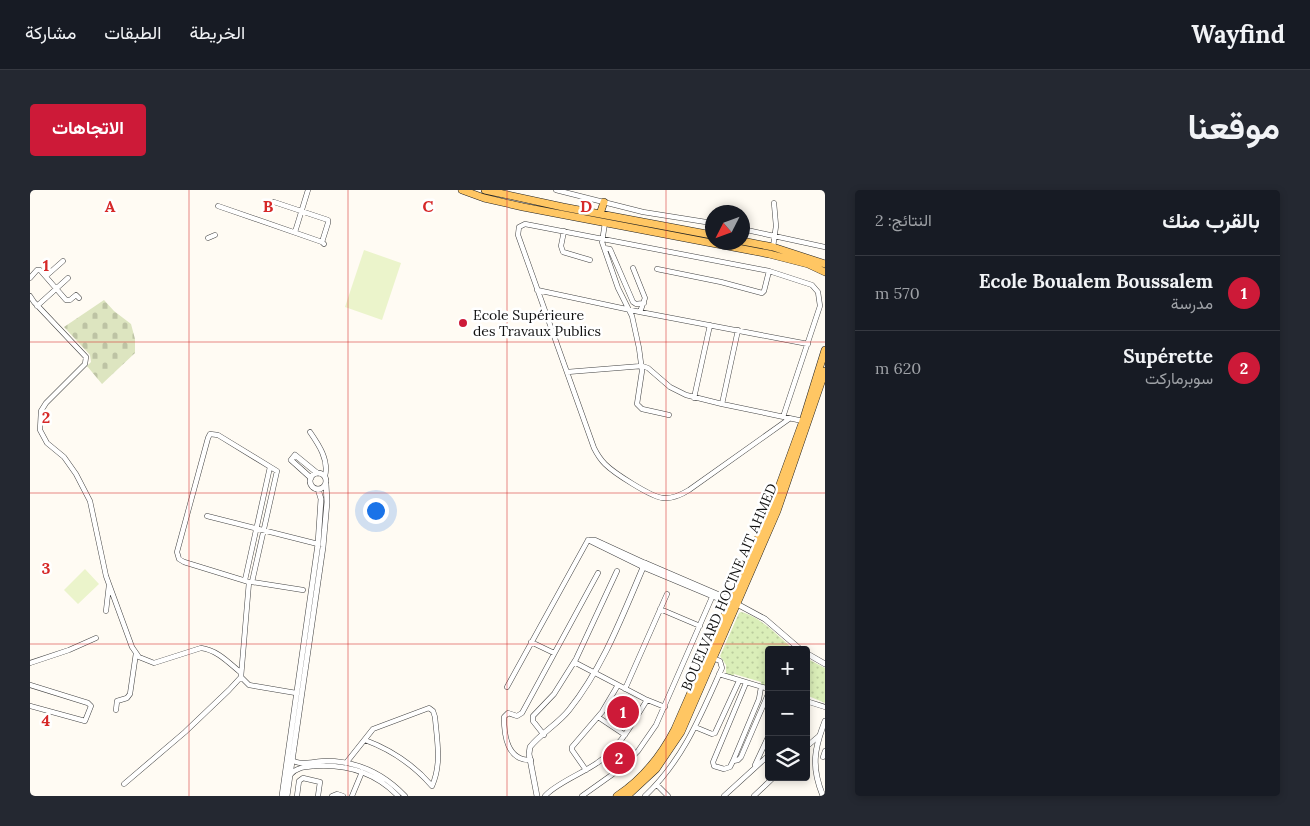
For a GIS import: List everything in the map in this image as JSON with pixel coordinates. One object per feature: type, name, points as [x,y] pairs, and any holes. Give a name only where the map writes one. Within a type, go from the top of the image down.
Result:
[{"type":"main road","points":[[462,190],[484,198],[514,205],[769,254],[825,269]]},
{"type":"main road","points":[[486,190],[705,234]]},
{"type":"main road","points":[[600,214],[604,202]]},
{"type":"main road","points":[[750,243],[773,247],[825,269]]},
{"type":"main road","points":[[617,796],[642,776],[661,754],[668,742],[733,602],[771,509],[803,421],[825,350]]},
{"type":"main road","name":"BOUELVARD HOCINE AIT AHMED","points":[[627,796],[656,769],[674,744],[713,658],[733,602],[777,511],[825,371]]},
{"type":"street","points":[[295,232],[308,190]]},
{"type":"street","points":[[556,190],[670,218],[705,222]]},
{"type":"street","points":[[218,206],[323,243],[328,220],[274,202]]},
{"type":"street","points":[[773,247],[775,235],[774,203]]},
{"type":"street","points":[[605,222],[602,239],[604,248],[618,288],[634,324],[642,366],[636,400],[637,405],[669,415]]},
{"type":"street","points":[[783,417],[820,306],[818,292],[807,282],[769,271],[564,231],[525,224],[518,228],[518,235],[594,448],[609,468],[652,495],[671,498],[684,494],[789,418]]},
{"type":"street","points":[[750,230],[825,246]]},
{"type":"street","points":[[564,231],[561,246],[563,252],[590,260]]},
{"type":"street","points":[[208,238],[215,235]]},
{"type":"street","points":[[604,248],[610,249],[633,302],[636,304],[644,303]]},
{"type":"street","points":[[46,276],[63,261]]},
{"type":"street","points":[[633,268],[645,298],[640,312]]},
{"type":"street","points":[[657,269],[721,282],[762,293],[769,271]]},
{"type":"street","points":[[30,278],[39,270],[67,300],[76,295],[79,298]]},
{"type":"street","points":[[37,306],[68,278]]},
{"type":"street","points":[[537,290],[629,310],[808,344]]},
{"type":"street","points":[[30,296],[37,306],[86,357],[85,364],[40,411],[40,430],[47,443],[64,457],[76,474],[90,501],[109,583],[128,638],[136,653],[139,657],[154,663],[201,648],[207,649],[218,654],[249,685],[296,693]]},
{"type":"street","points":[[694,398],[710,325]]},
{"type":"street","points":[[722,404],[738,330]]},
{"type":"street","points":[[567,372],[642,366],[648,368],[674,390],[694,398],[803,421]]},
{"type":"street","points":[[287,796],[324,547],[327,510],[324,455],[310,432]]},
{"type":"street","points":[[249,581],[264,530],[277,471],[218,435],[210,434],[177,552],[179,559],[249,581],[303,590]]},
{"type":"street","points":[[282,796],[318,544],[321,499],[318,489],[312,485],[311,478],[291,460],[295,455],[317,473],[325,476]]},
{"type":"street","points":[[124,784],[185,732],[230,690],[240,675],[249,581],[257,528],[270,467]]},
{"type":"street","points":[[311,478],[317,473]]},
{"type":"street","points":[[318,489],[323,488],[326,484]]},
{"type":"street","points":[[207,516],[318,544]]},
{"type":"street","points":[[507,687],[588,540],[724,601],[733,602]]},
{"type":"street","points":[[538,796],[529,751],[530,747],[566,714],[595,673],[625,611],[644,565]]},
{"type":"street","points":[[544,735],[533,722],[533,716],[554,694],[574,662],[617,570]]},
{"type":"street","points":[[531,760],[518,758],[508,746],[505,740],[504,716],[508,713],[517,716],[521,714],[598,574]]},
{"type":"street","points":[[106,611],[109,583]]},
{"type":"street","points":[[625,689],[667,594]]},
{"type":"street","points":[[713,595],[724,597],[765,619],[796,646]]},
{"type":"street","points":[[582,796],[610,778],[630,760],[656,725],[713,595]]},
{"type":"street","points":[[660,609],[700,626]]},
{"type":"street","points":[[30,663],[69,650],[96,638]]},
{"type":"street","points":[[531,642],[554,653]]},
{"type":"street","points":[[116,710],[117,701],[130,696],[136,653]]},
{"type":"street","points":[[810,655],[825,664]]},
{"type":"street","points":[[645,796],[676,762],[695,727],[722,664],[719,660],[713,658]]},
{"type":"street","points":[[574,662],[664,707]]},
{"type":"street","points":[[719,674],[765,689]]},
{"type":"street","points":[[695,727],[712,734],[715,733],[739,681]]},
{"type":"street","points":[[746,683],[712,763],[726,770],[730,768],[759,700],[761,687]]},
{"type":"street","points":[[30,685],[88,703],[91,706],[85,722],[30,706]]},
{"type":"street","points":[[586,770],[572,748],[598,717],[618,685]]},
{"type":"street","points":[[545,796],[603,759],[625,735],[647,700]]},
{"type":"street","points":[[733,760],[738,760],[742,757],[765,701]]},
{"type":"street","points":[[810,702],[825,707]]},
{"type":"street","points":[[346,763],[373,729],[427,708],[431,709],[435,717],[438,760],[438,772],[432,786],[401,757],[384,747],[365,740]]},
{"type":"street","points":[[598,717],[625,735]]},
{"type":"street","points":[[823,796],[817,778],[815,750],[825,721]]},
{"type":"street","points":[[754,768],[769,736]]},
{"type":"street","points":[[810,744],[819,736]]},
{"type":"street","points":[[819,736],[818,769],[825,792]]},
{"type":"street","points":[[810,749],[815,750]]},
{"type":"street","points":[[823,758],[825,751]]},
{"type":"street","points":[[724,796],[765,758]]},
{"type":"street","points":[[292,760],[298,763],[326,761],[346,763],[367,768],[387,780],[405,796]]},
{"type":"street","points":[[290,775],[297,769],[322,766],[346,768],[362,772],[382,782],[398,796]]},
{"type":"street","points":[[352,796],[362,772]]},
{"type":"street","points":[[297,796],[302,778],[320,782],[318,796]]},
{"type":"street","points":[[754,796],[770,781]]},
{"type":"street","points":[[657,785],[668,796]]},
{"type":"street","points":[[332,796],[337,794],[343,796]]},
{"type":"green space","points":[[364,250],[401,263],[382,320],[345,307]]},
{"type":"green space","points":[[104,300],[114,311],[131,324],[135,339],[135,353],[102,384],[87,366],[91,362],[90,355],[64,327]]},
{"type":"green space","points":[[85,569],[99,584],[78,604],[64,590]]},
{"type":"green space","points":[[739,613],[748,614],[755,618],[790,646],[765,646],[765,686],[761,685],[761,682],[734,674],[733,676],[726,674],[726,665],[720,656]]},
{"type":"green space","points":[[810,660],[825,668],[825,703],[810,697]]},
{"type":"place","name":"Ecole Supérieure des Travaux Publics","points":[[463,323]]},
{"type":"place","name":"Ecole Boualem Boussalem","points":[[623,712]]},
{"type":"place","name":"Supérette","points":[[619,758]]}]
